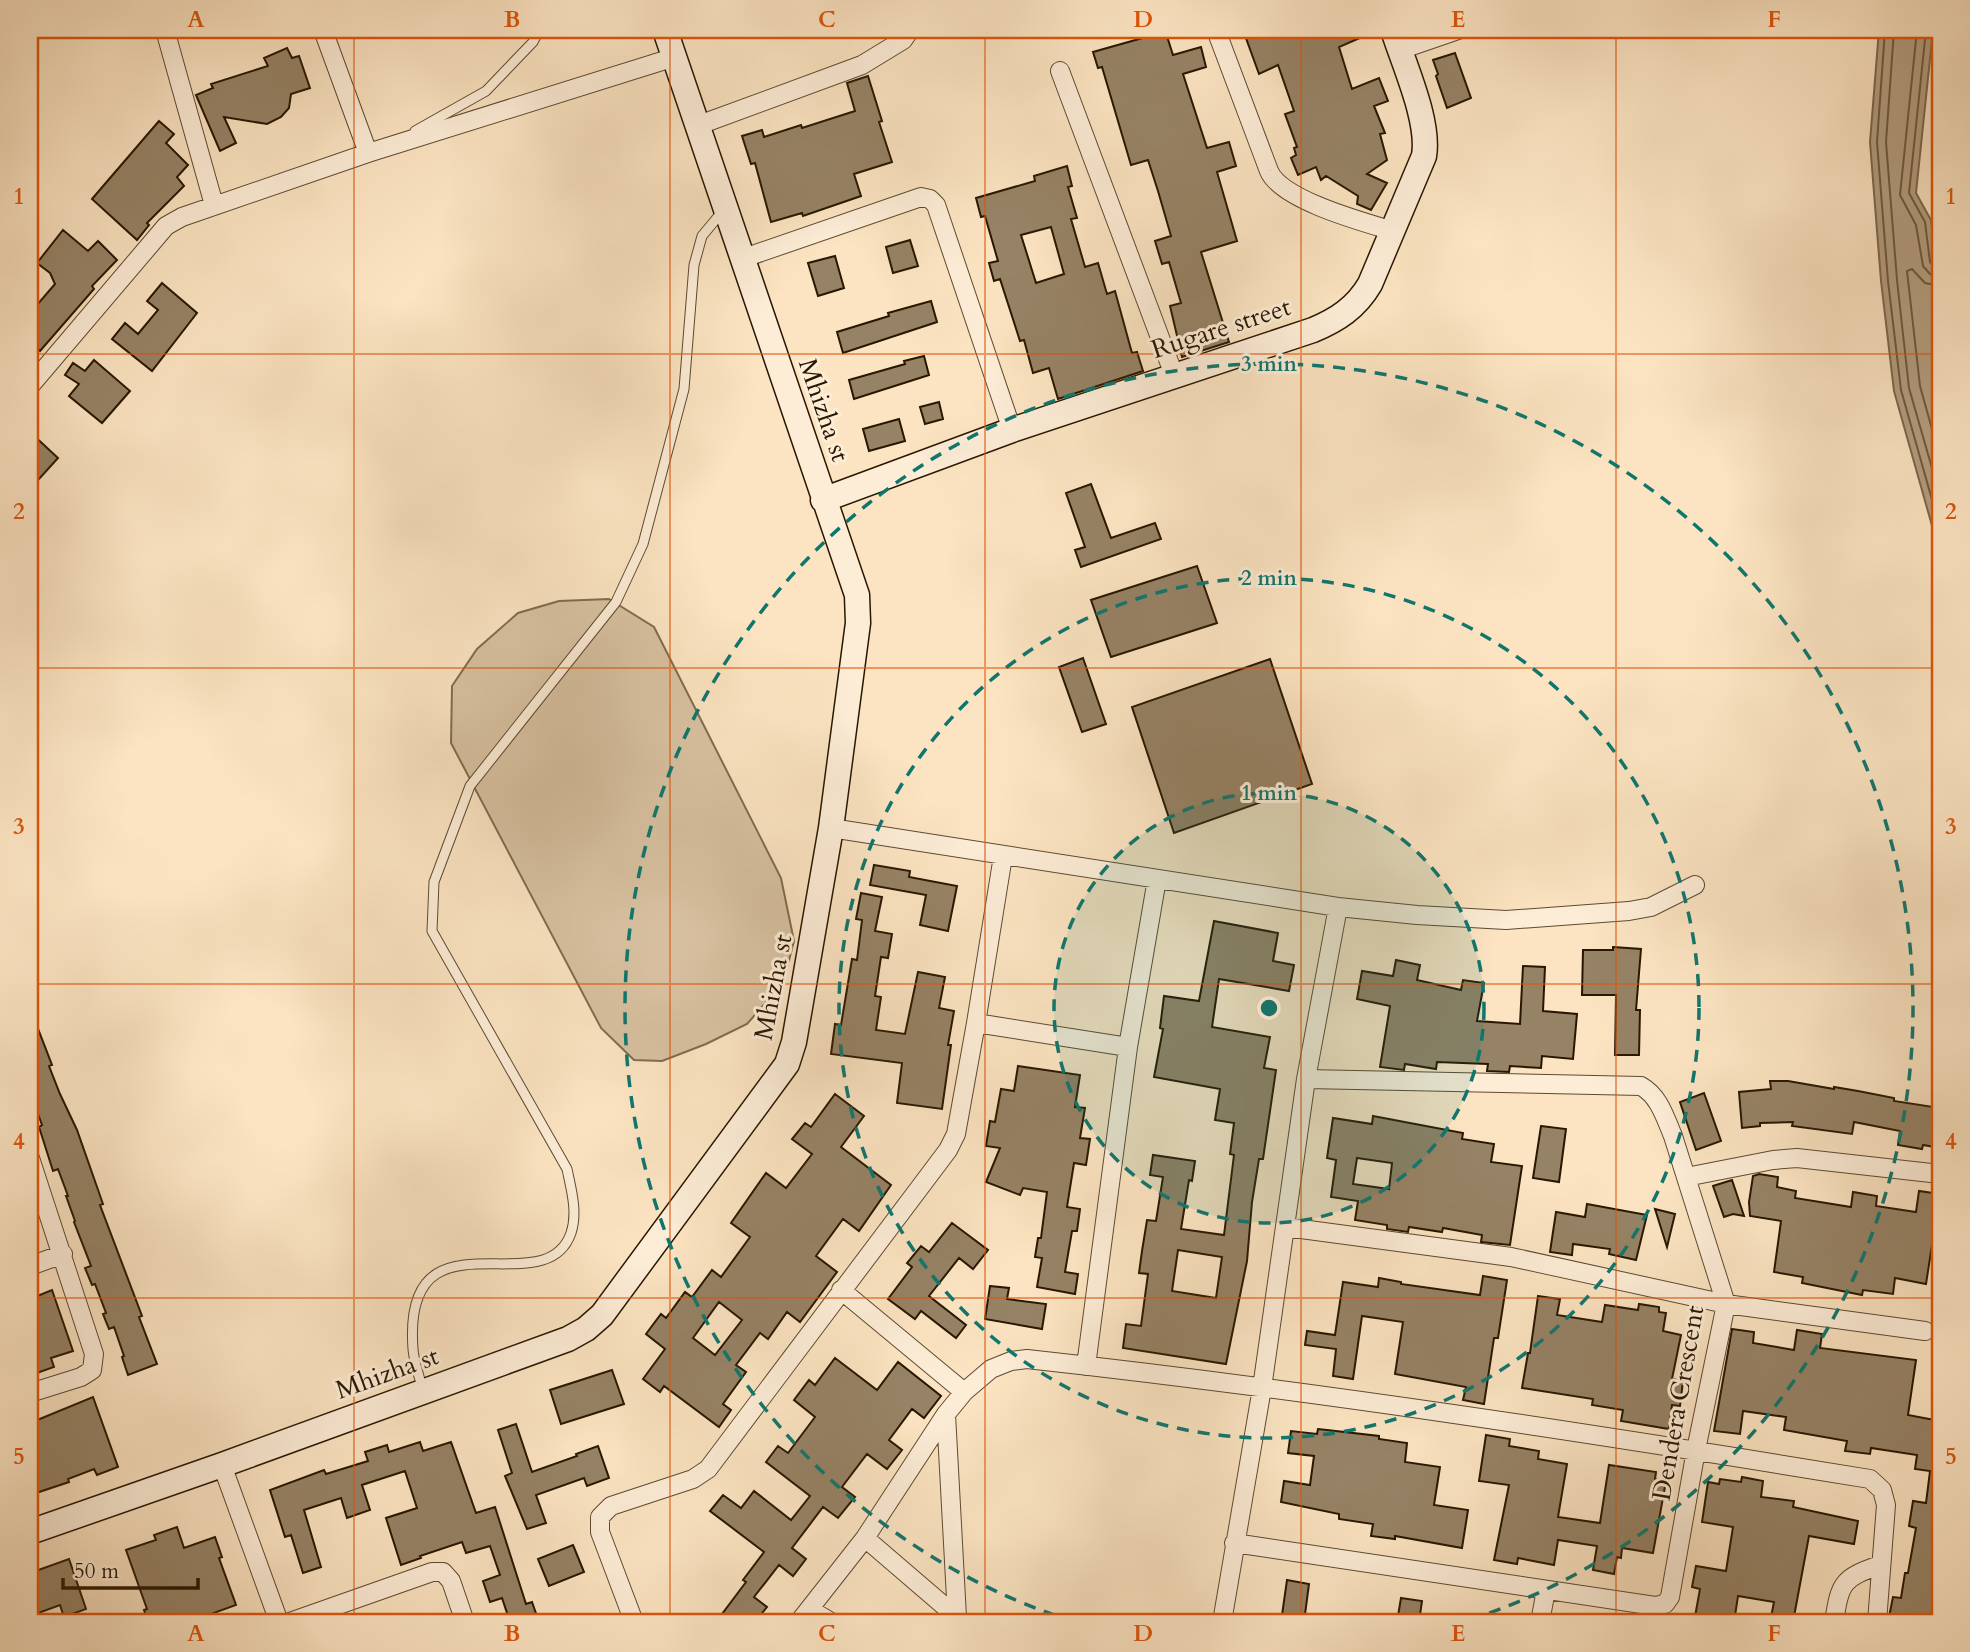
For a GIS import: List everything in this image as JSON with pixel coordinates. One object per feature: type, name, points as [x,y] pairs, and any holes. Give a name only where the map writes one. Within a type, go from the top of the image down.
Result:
[{"type":"street","points":[[165,30],[214,205]]},
{"type":"street","points":[[323,30],[369,153]]},
{"type":"street","name":"Mhizha st","points":[[30,1532],[568,1339],[586,1329],[602,1315],[788,1064],[831,828],[858,622],[857,595],[665,30]]},
{"type":"street","points":[[699,125],[862,65],[903,40],[910,30]]},
{"type":"street","points":[[1216,30],[1269,172],[1277,184],[1294,195],[1393,231]]},
{"type":"street","points":[[1396,40],[1458,30]]},
{"type":"street","name":"Rugare street","points":[[824,500],[1012,430],[1336,320],[1362,297],[1393,231],[1421,164],[1425,147],[1420,113],[1396,40]]},
{"type":"street","points":[[30,386],[166,226],[182,217],[387,147],[675,57]]},
{"type":"street","points":[[1060,71],[1174,375]]},
{"type":"street","points":[[741,259],[921,197],[930,199],[936,205],[1012,430]]},
{"type":"street","points":[[831,828],[1338,907],[1417,915],[1506,920],[1629,912],[1651,907],[1695,884]]},
{"type":"street","points":[[634,1622],[600,1532],[600,1517],[611,1506],[693,1479],[708,1469],[948,1150],[956,1134],[1003,856]]},
{"type":"street","points":[[1086,1366],[1128,1047],[1157,879]]},
{"type":"street","points":[[1222,1622],[1262,1388],[1306,1079],[1338,907]]},
{"type":"street","points":[[976,1023],[1128,1047]]},
{"type":"street","name":"Dendera Crescent","points":[[1234,1543],[1655,1606],[1668,1601],[1726,1304],[1686,1177],[1662,1109],[1651,1091],[1641,1086],[1306,1079]]},
{"type":"street","points":[[30,1158],[94,1354],[92,1370],[81,1377],[30,1393]]},
{"type":"street","points":[[1686,1177],[1797,1158],[1940,1174]]},
{"type":"street","points":[[1286,1227],[1511,1257],[1726,1304],[1925,1331]]},
{"type":"street","points":[[30,1266],[63,1254]]},
{"type":"street","points":[[841,1290],[964,1392]]},
{"type":"street","points":[[831,1622],[804,1615],[864,1538],[946,1414],[964,1392],[991,1369],[1027,1359],[1262,1388],[1696,1450],[1874,1481],[1885,1495],[1886,1505],[1878,1622]]},
{"type":"street","points":[[946,1414],[958,1620]]},
{"type":"street","points":[[222,1465],[279,1622]]},
{"type":"street","points":[[864,1538],[958,1620]]},
{"type":"street","points":[[1834,1622],[1838,1592],[1856,1573],[1880,1565]]},
{"type":"street","points":[[290,1622],[432,1572],[443,1572],[451,1581],[465,1622]]},
{"type":"street","points":[[1540,1622],[1546,1590]]},
{"type":"lane","points":[[387,147],[486,91],[533,42],[538,30]]},
{"type":"lane","points":[[423,1391],[413,1350],[414,1306],[422,1287],[445,1268],[543,1261],[563,1247],[571,1233],[575,1207],[567,1169],[432,931],[435,882],[470,786],[616,602],[643,544],[684,389],[694,265],[702,236],[725,208]]},
{"type":"shaded area","points":[[609,599],[654,627],[781,878],[794,941],[783,983],[747,1024],[662,1061],[634,1060],[601,1028],[451,743],[452,686],[477,649],[518,613],[559,601]]},
{"type":"water","points":[[1879,30],[1933,30],[1916,193],[1931,220],[1937,263],[1940,311],[1940,554],[1894,391],[1881,281],[1870,142]]},
{"type":"building","points":[[1165,30],[1173,55],[1201,47],[1206,67],[1183,74],[1207,148],[1229,142],[1236,166],[1217,172],[1237,241],[1201,252],[1229,342],[1182,357],[1170,306],[1181,303],[1169,262],[1162,264],[1155,241],[1171,236],[1158,191],[1148,160],[1131,165],[1102,67],[1098,68],[1093,52],[1146,37],[1145,33]]},
{"type":"building","points":[[1243,30],[1378,30],[1339,47],[1352,89],[1379,78],[1388,101],[1374,106],[1385,133],[1380,134],[1387,160],[1367,174],[1387,183],[1371,210],[1357,204],[1358,196],[1326,176],[1321,180],[1316,167],[1298,175],[1291,158],[1296,155],[1294,148],[1297,147],[1285,114],[1294,111],[1278,65],[1259,74]]},
{"type":"building","points":[[287,48],[292,58],[299,56],[310,88],[291,94],[289,108],[281,117],[267,124],[224,117],[236,143],[220,151],[196,95],[213,88],[211,84],[268,66],[264,58]]},
{"type":"building","points":[[1455,53],[1471,98],[1447,108],[1433,60]]},
{"type":"building","points":[[868,76],[892,162],[854,174],[861,196],[803,216],[802,213],[771,222],[755,163],[751,164],[742,136],[762,130],[764,137],[855,111],[847,83]]},
{"type":"building","points":[[159,121],[174,134],[166,143],[188,165],[177,177],[184,186],[147,223],[149,225],[137,240],[92,199]]},
{"type":"building","points":[[1067,166],[1072,186],[1068,187],[1077,218],[1071,219],[1085,267],[1098,263],[1107,294],[1115,291],[1132,353],[1137,352],[1143,371],[1058,399],[1049,368],[1033,373],[1024,340],[1020,341],[1000,279],[994,281],[989,263],[998,261],[985,216],[981,217],[976,198],[1035,181],[1034,176]],"holes":[[[1051,227],[1064,274],[1036,283],[1021,235]]]},
{"type":"building","points":[[63,230],[88,251],[98,241],[117,260],[92,286],[94,289],[40,351],[30,342],[30,313],[55,284],[50,273],[37,263]]},
{"type":"building","points":[[910,240],[918,266],[893,273],[886,247]]},
{"type":"building","points":[[835,256],[844,288],[818,296],[808,263]]},
{"type":"building","points":[[162,283],[197,313],[152,371],[112,339],[125,323],[138,334],[158,310],[147,301]]},
{"type":"building","points":[[931,301],[937,322],[843,353],[837,332]]},
{"type":"building","points":[[924,356],[929,375],[854,399],[849,380]]},
{"type":"building","points":[[94,360],[130,391],[102,423],[69,396],[79,384],[65,375],[73,363],[85,371]]},
{"type":"building","points":[[939,402],[943,419],[925,424],[920,407]]},
{"type":"building","points":[[899,419],[905,441],[869,451],[863,429]]},
{"type":"building","points":[[30,432],[58,458],[30,489]]},
{"type":"building","points":[[1091,484],[1111,538],[1155,523],[1161,539],[1081,567],[1075,550],[1085,547],[1066,493]]},
{"type":"building","points":[[1197,566],[1217,623],[1111,657],[1091,600]]},
{"type":"building","points":[[1083,658],[1106,724],[1082,732],[1059,667]]},
{"type":"building","points":[[1270,659],[1312,784],[1174,833],[1132,707]]},
{"type":"building","points":[[874,865],[910,871],[909,877],[957,886],[948,931],[920,925],[926,895],[870,885]]},
{"type":"building","points":[[861,893],[882,897],[875,931],[892,934],[888,958],[881,957],[875,996],[881,997],[876,1030],[905,1034],[918,972],[945,977],[939,1008],[954,1011],[942,1109],[897,1103],[902,1063],[831,1054],[835,1024],[841,1025],[852,959],[857,960],[862,920],[856,919]]},
{"type":"building","points":[[1214,921],[1278,933],[1273,961],[1294,965],[1289,991],[1219,979],[1212,1027],[1270,1037],[1264,1068],[1276,1070],[1263,1159],[1259,1159],[1252,1202],[1247,1261],[1226,1364],[1123,1348],[1126,1324],[1141,1326],[1148,1274],[1139,1273],[1142,1251],[1147,1220],[1156,1221],[1163,1177],[1150,1175],[1153,1155],[1195,1161],[1181,1229],[1224,1235],[1234,1155],[1230,1154],[1234,1123],[1215,1120],[1220,1089],[1154,1077],[1163,1029],[1160,1028],[1164,996],[1199,1001]],"holes":[[[1178,1250],[1222,1257],[1216,1298],[1172,1291]]]},
{"type":"building","points":[[1613,947],[1641,949],[1636,1010],[1640,1010],[1639,1055],[1615,1055],[1616,995],[1582,995],[1583,950],[1613,950]]},
{"type":"building","points":[[1396,960],[1420,965],[1417,980],[1461,990],[1463,980],[1484,983],[1477,1021],[1520,1024],[1523,966],[1545,967],[1543,1011],[1577,1014],[1573,1059],[1542,1056],[1541,1068],[1510,1066],[1509,1072],[1487,1071],[1488,1064],[1437,1062],[1436,1069],[1405,1064],[1404,1070],[1380,1067],[1390,1006],[1357,999],[1362,971],[1393,976]]},
{"type":"building","points":[[30,1008],[52,1065],[49,1066],[77,1130],[103,1204],[100,1205],[157,1364],[128,1375],[114,1327],[109,1329],[95,1284],[92,1285],[85,1268],[91,1266],[58,1169],[53,1171],[39,1127],[42,1125],[30,1092]]},
{"type":"building","points":[[1018,1066],[1080,1075],[1075,1107],[1085,1108],[1080,1138],[1090,1139],[1086,1165],[1074,1163],[1067,1207],[1080,1209],[1077,1231],[1072,1231],[1065,1272],[1078,1274],[1075,1294],[1037,1287],[1042,1258],[1035,1257],[1038,1238],[1041,1238],[1047,1192],[1023,1188],[1020,1195],[986,1182],[1000,1148],[986,1146],[990,1121],[995,1122],[1001,1089],[1014,1091]]},
{"type":"building","points":[[1770,1081],[1834,1087],[1940,1108],[1940,1148],[1923,1145],[1922,1149],[1898,1145],[1900,1131],[1854,1122],[1852,1134],[1792,1126],[1793,1122],[1760,1123],[1760,1126],[1742,1128],[1739,1092],[1771,1089]]},
{"type":"building","points":[[1704,1093],[1721,1141],[1696,1150],[1680,1102]]},
{"type":"building","points":[[835,1094],[864,1116],[841,1147],[891,1185],[859,1231],[843,1219],[816,1256],[837,1272],[800,1322],[787,1312],[768,1339],[760,1333],[736,1365],[746,1372],[723,1404],[731,1410],[719,1427],[664,1386],[660,1392],[643,1379],[665,1349],[646,1334],[661,1314],[666,1318],[685,1292],[692,1297],[712,1270],[721,1277],[750,1237],[731,1223],[766,1173],[786,1188],[812,1154],[792,1139],[805,1123],[811,1127]],"holes":[[[719,1302],[742,1320],[715,1355],[693,1338]]]},
{"type":"building","points":[[1373,1116],[1463,1133],[1462,1139],[1494,1144],[1491,1162],[1522,1166],[1510,1245],[1481,1242],[1482,1235],[1443,1228],[1442,1232],[1409,1227],[1408,1232],[1387,1229],[1387,1225],[1355,1220],[1358,1201],[1331,1197],[1336,1160],[1327,1158],[1333,1118],[1372,1124]],"holes":[[[1357,1158],[1392,1163],[1389,1189],[1353,1184]]]},
{"type":"building","points":[[1541,1126],[1566,1129],[1559,1182],[1533,1178]]},
{"type":"building","points":[[1759,1174],[1778,1177],[1777,1187],[1796,1191],[1795,1198],[1851,1207],[1853,1192],[1877,1196],[1876,1206],[1916,1212],[1919,1191],[1940,1194],[1936,1246],[1932,1245],[1926,1284],[1895,1278],[1893,1294],[1863,1290],[1862,1295],[1802,1283],[1803,1277],[1774,1272],[1781,1221],[1750,1216],[1753,1176]]},
{"type":"building","points":[[1732,1180],[1744,1216],[1733,1214],[1724,1217],[1713,1186]]},
{"type":"building","points":[[1587,1204],[1647,1215],[1636,1260],[1609,1254],[1610,1249],[1573,1244],[1572,1255],[1550,1252],[1556,1212],[1585,1217]]},
{"type":"building","points":[[1655,1209],[1675,1214],[1667,1247]]},
{"type":"building","points":[[952,1223],[988,1250],[973,1269],[959,1258],[929,1296],[966,1325],[956,1338],[921,1311],[915,1319],[888,1299],[912,1267],[907,1263],[921,1246],[929,1252]]},
{"type":"building","points":[[1483,1276],[1507,1280],[1498,1338],[1494,1338],[1484,1404],[1463,1400],[1466,1387],[1395,1374],[1403,1322],[1362,1316],[1353,1379],[1333,1376],[1336,1349],[1305,1345],[1307,1331],[1335,1335],[1343,1282],[1378,1287],[1379,1278],[1401,1284],[1480,1295]]},
{"type":"building","points":[[990,1286],[1009,1288],[1007,1299],[1046,1304],[1042,1329],[985,1319]]},
{"type":"building","points":[[52,1290],[73,1351],[51,1358],[54,1367],[37,1373],[36,1369],[30,1372],[30,1299]]},
{"type":"building","points":[[1538,1296],[1560,1299],[1557,1315],[1602,1322],[1605,1305],[1638,1310],[1639,1304],[1659,1307],[1659,1312],[1666,1313],[1663,1331],[1681,1335],[1672,1379],[1683,1381],[1680,1406],[1672,1405],[1669,1429],[1621,1421],[1623,1410],[1592,1405],[1593,1399],[1522,1388]]},
{"type":"building","points":[[1732,1329],[1754,1332],[1753,1343],[1794,1350],[1797,1330],[1822,1334],[1820,1348],[1916,1360],[1908,1415],[1940,1421],[1940,1597],[1936,1622],[1888,1622],[1893,1597],[1901,1598],[1905,1573],[1908,1573],[1916,1528],[1909,1526],[1913,1501],[1926,1503],[1930,1471],[1915,1469],[1917,1455],[1871,1448],[1870,1454],[1845,1451],[1847,1441],[1784,1430],[1786,1417],[1743,1411],[1740,1434],[1714,1431]]},
{"type":"building","points":[[835,1358],[877,1390],[898,1362],[941,1396],[924,1418],[912,1409],[889,1440],[902,1450],[887,1469],[867,1454],[842,1487],[855,1497],[838,1518],[823,1507],[792,1548],[806,1559],[793,1576],[779,1565],[754,1597],[767,1607],[755,1622],[716,1622],[746,1582],[743,1580],[764,1552],[710,1511],[723,1495],[741,1508],[754,1491],[791,1520],[810,1496],[766,1462],[778,1446],[788,1453],[815,1417],[794,1400],[809,1380],[815,1385]]},
{"type":"building","points":[[612,1370],[624,1404],[561,1424],[550,1390]]},
{"type":"building","points":[[93,1397],[118,1467],[97,1475],[94,1469],[68,1479],[69,1482],[30,1495],[30,1423]]},
{"type":"building","points":[[516,1424],[532,1472],[598,1446],[609,1478],[587,1486],[584,1478],[536,1495],[546,1523],[527,1529],[505,1476],[512,1473],[498,1430]]},
{"type":"building","points":[[1318,1429],[1379,1436],[1379,1439],[1407,1443],[1405,1462],[1440,1467],[1434,1505],[1468,1510],[1462,1548],[1395,1536],[1395,1539],[1371,1536],[1373,1524],[1339,1519],[1339,1514],[1281,1502],[1284,1481],[1310,1485],[1314,1456],[1288,1453],[1291,1431],[1317,1434]]},
{"type":"building","points":[[1486,1435],[1510,1439],[1509,1446],[1539,1451],[1538,1459],[1567,1464],[1558,1517],[1600,1523],[1609,1465],[1656,1472],[1655,1479],[1666,1481],[1653,1553],[1622,1548],[1621,1558],[1617,1557],[1614,1574],[1593,1570],[1597,1546],[1558,1540],[1554,1565],[1518,1558],[1517,1564],[1494,1560],[1509,1485],[1479,1481]]},
{"type":"building","points":[[420,1442],[423,1451],[451,1442],[476,1513],[495,1507],[526,1604],[532,1602],[539,1622],[510,1622],[502,1598],[490,1602],[483,1581],[500,1575],[490,1546],[466,1553],[462,1542],[401,1565],[386,1518],[417,1508],[405,1471],[362,1485],[370,1510],[347,1518],[341,1498],[304,1510],[321,1567],[303,1573],[291,1535],[285,1537],[270,1490],[324,1470],[326,1474],[368,1461],[365,1452],[387,1445],[389,1452]]},
{"type":"building","points":[[1742,1477],[1763,1481],[1761,1497],[1794,1501],[1793,1507],[1858,1521],[1854,1544],[1809,1536],[1793,1622],[1770,1622],[1774,1602],[1738,1596],[1734,1622],[1694,1622],[1700,1589],[1692,1587],[1696,1566],[1726,1571],[1733,1527],[1702,1522],[1708,1482],[1719,1484],[1720,1479],[1741,1482]]},
{"type":"building","points":[[177,1527],[184,1548],[215,1537],[222,1557],[219,1558],[236,1605],[208,1615],[211,1622],[148,1622],[144,1610],[147,1609],[126,1550],[156,1540],[154,1535]]},
{"type":"building","points":[[573,1545],[584,1572],[549,1586],[538,1559]]},
{"type":"building","points":[[69,1559],[86,1609],[64,1617],[60,1605],[30,1616],[30,1573]]},
{"type":"building","points":[[1287,1580],[1309,1584],[1304,1622],[1281,1622]]},
{"type":"building","points":[[1401,1598],[1422,1601],[1419,1622],[1397,1622]]}]
